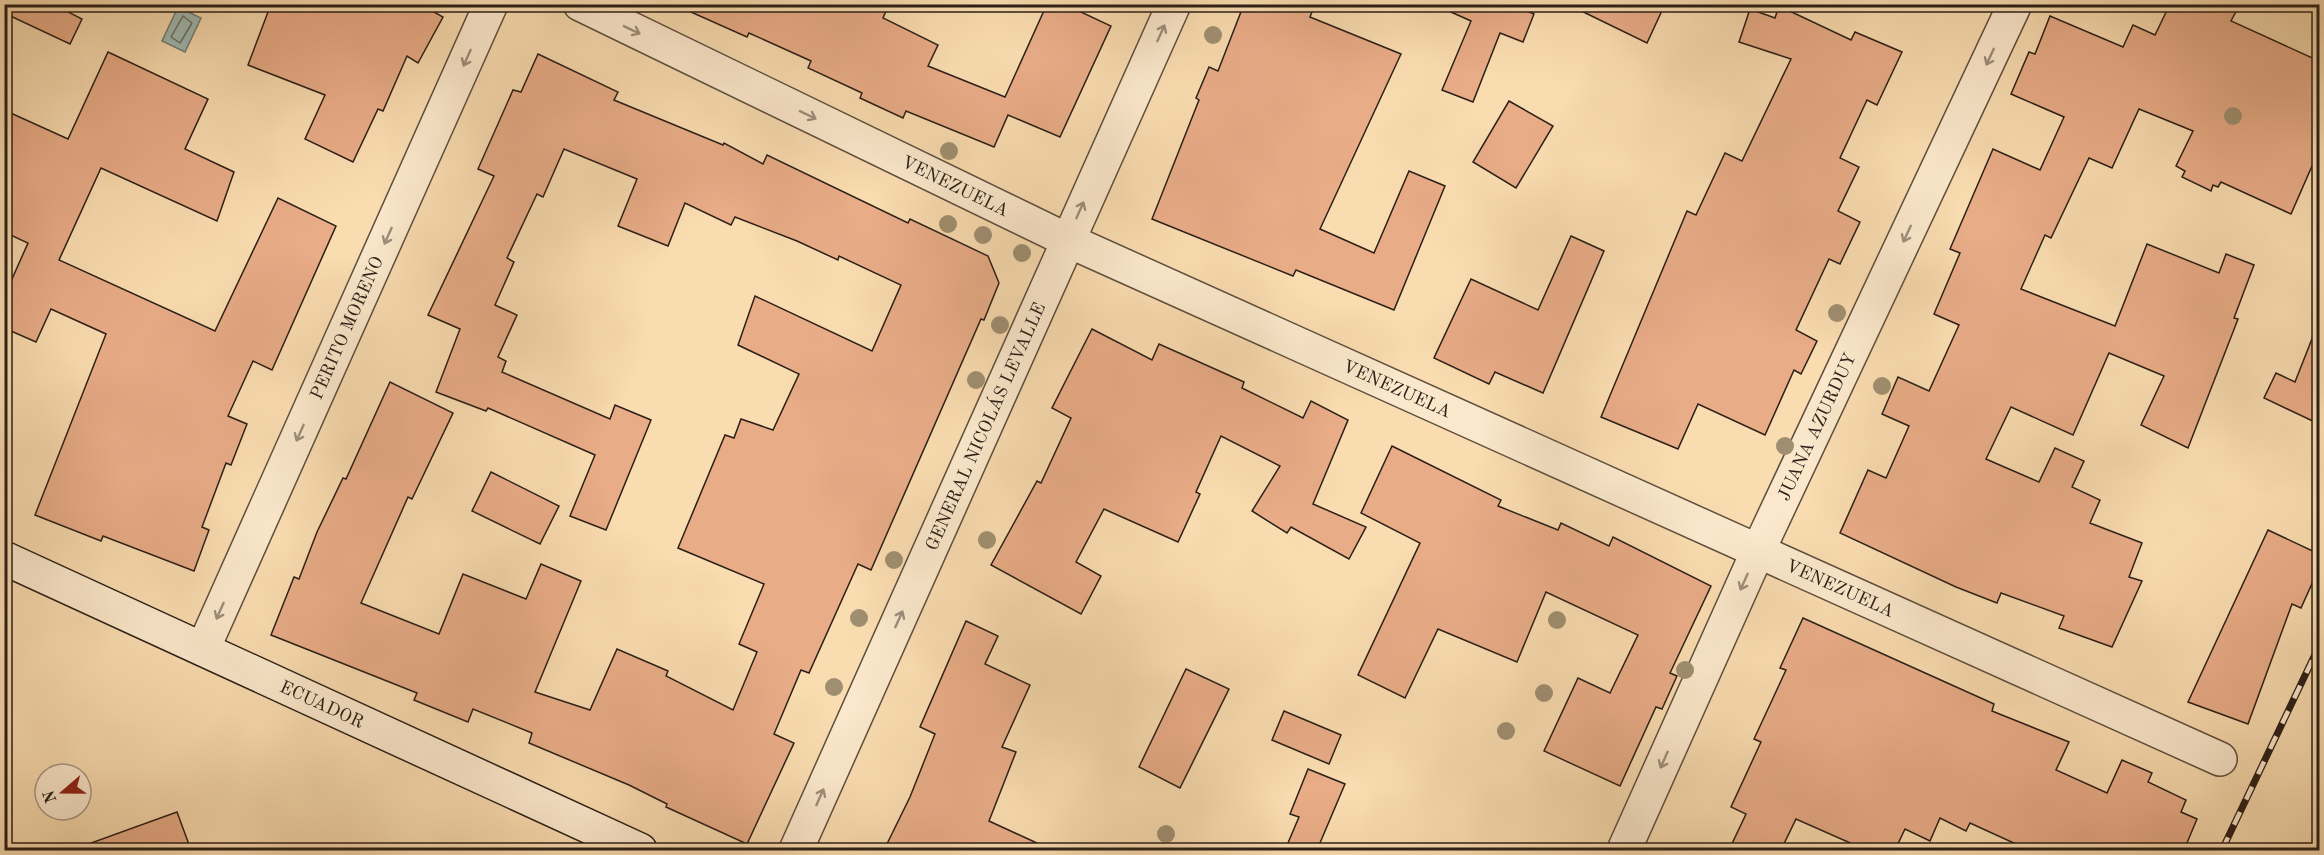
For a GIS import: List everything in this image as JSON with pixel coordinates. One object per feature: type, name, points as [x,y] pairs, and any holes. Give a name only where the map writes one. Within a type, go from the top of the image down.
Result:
[{"type":"street","name":"PERITO MORENO","points":[[203,649],[491,4]]},
{"type":"street","name":"VENEZUELA","points":[[580,4],[1067,240],[2220,759]]},
{"type":"street","name":"GENERAL NICOLÁS LEVALLE","points":[[796,850],[1174,4]]},
{"type":"street","name":"JUANA AZURDUY","points":[[1624,850],[1758,551],[2014,4]]},
{"type":"street","name":"ECUADOR","points":[[4,558],[640,850]]},
{"type":"water","points":[[178,7],[201,18],[185,52],[162,41]]},
{"type":"building","points":[[4,4],[53,4],[82,19],[70,44],[4,13]]},
{"type":"building","points":[[271,4],[420,4],[443,17],[418,63],[407,56],[383,111],[378,109],[353,162],[305,139],[325,95],[248,65]]},
{"type":"building","points":[[673,4],[889,4],[883,18],[938,45],[928,66],[1005,97],[1047,4],[1064,4],[1111,26],[1060,137],[1008,115],[994,147],[906,111],[903,118],[860,98],[862,93],[808,68],[811,61],[749,33],[747,37]]},
{"type":"building","points":[[1244,4],[1315,4],[1310,17],[1401,54],[1320,229],[1374,253],[1409,171],[1445,186],[1394,310],[1296,270],[1293,276],[1152,219],[1199,100],[1196,98],[1209,67],[1218,71]]},
{"type":"building","points":[[1433,4],[1511,4],[1534,14],[1523,42],[1500,33],[1473,102],[1442,90],[1471,21]]},
{"type":"building","points":[[1567,4],[1665,4],[1647,43]]},
{"type":"building","points":[[2170,4],[2240,4],[2231,21],[2319,61],[2319,150],[2291,214],[2221,182],[2218,187],[2213,185],[2211,191],[2182,177],[2185,171],[2176,166],[2193,131],[2139,109],[2112,168],[2089,158],[2051,238],[2045,235],[2021,289],[2115,326],[2147,244],[2219,273],[2226,254],[2254,265],[2234,318],[2238,319],[2188,448],[2141,425],[2164,376],[2109,353],[2073,435],[2011,407],[1986,459],[2039,482],[2055,448],[2084,461],[2072,487],[2100,500],[2090,523],[2142,543],[2129,577],[2142,581],[2112,647],[2059,628],[2064,616],[2001,593],[1997,603],[1956,587],[1840,533],[1868,470],[1886,478],[1909,426],[1882,414],[1898,377],[1929,391],[1959,325],[1934,314],[1960,253],[1950,249],[1993,149],[2040,170],[2064,117],[2011,94],[2029,52],[2035,54],[2050,16],[2123,47],[2133,25],[2155,35]]},
{"type":"building","points":[[1779,6],[1851,40],[1855,32],[1902,52],[1877,105],[1867,100],[1840,158],[1859,167],[1838,211],[1860,222],[1840,264],[1829,259],[1796,330],[1817,341],[1801,374],[1794,370],[1765,435],[1698,404],[1678,449],[1601,417],[1687,211],[1696,215],[1725,153],[1742,161],[1791,59],[1739,42],[1750,9],[1775,18]]},
{"type":"building","points":[[108,52],[208,99],[185,149],[234,172],[217,221],[101,168],[59,260],[215,331],[278,198],[336,226],[272,370],[253,361],[228,416],[247,424],[231,465],[226,463],[202,527],[209,530],[194,571],[103,536],[101,541],[35,515],[106,334],[51,309],[36,342],[4,328],[4,297],[28,243],[4,232],[4,110],[68,139]]},
{"type":"building","points":[[538,54],[618,92],[614,100],[723,145],[724,143],[763,164],[767,155],[908,223],[910,219],[988,256],[999,283],[871,570],[858,564],[809,673],[801,670],[774,734],[794,743],[747,844],[666,807],[667,804],[629,785],[529,743],[532,733],[473,709],[468,722],[414,700],[417,693],[271,635],[294,577],[299,579],[317,532],[343,478],[346,479],[390,382],[453,413],[412,499],[408,497],[361,603],[439,634],[463,574],[526,599],[541,564],[581,581],[535,692],[590,710],[617,649],[668,671],[666,676],[733,710],[757,652],[739,644],[764,584],[678,548],[725,435],[734,438],[741,419],[773,430],[799,374],[738,345],[755,296],[872,351],[901,285],[839,256],[838,260],[735,217],[731,225],[685,203],[668,246],[618,226],[637,179],[564,149],[543,197],[537,194],[507,258],[514,262],[495,305],[517,315],[498,357],[506,361],[502,372],[610,419],[615,405],[651,420],[606,530],[570,516],[595,455],[488,408],[486,411],[436,392],[460,329],[428,315],[494,176],[478,169],[513,90],[521,92]]},
{"type":"building","points":[[1509,101],[1553,126],[1516,188],[1473,162]]},
{"type":"building","points":[[1571,236],[1604,251],[1543,393],[1495,372],[1489,384],[1434,358],[1471,279],[1538,310]]},
{"type":"building","points":[[2317,326],[2319,326],[2319,424],[2264,398],[2276,373],[2295,382]]},
{"type":"building","points":[[1092,329],[1152,360],[1159,344],[1244,382],[1242,388],[1303,418],[1311,401],[1348,420],[1313,504],[1366,527],[1349,559],[1291,527],[1287,533],[1252,511],[1280,466],[1221,436],[1196,492],[1200,494],[1178,542],[1104,509],[1076,562],[1101,576],[1081,614],[991,565],[1037,481],[1041,483],[1071,418],[1052,408]]},
{"type":"building","points":[[1392,446],[1501,500],[1498,506],[1558,530],[1561,523],[1609,546],[1613,537],[1711,586],[1670,673],[1677,676],[1662,709],[1656,707],[1620,786],[1544,751],[1578,678],[1610,693],[1638,635],[1546,592],[1517,662],[1438,629],[1405,698],[1358,675],[1420,543],[1361,513]]},
{"type":"building","points":[[491,472],[559,506],[540,544],[472,511]]},
{"type":"building","points":[[2268,530],[2319,554],[2319,568],[2301,608],[2292,604],[2248,724],[2188,702]]},
{"type":"building","points":[[1803,618],[1994,704],[1992,711],[2069,742],[2056,770],[2107,793],[2122,760],[2152,773],[2148,782],[2186,800],[2181,812],[2197,819],[2184,850],[2029,850],[1970,823],[1966,831],[1940,818],[1930,841],[1905,829],[1895,850],[1866,850],[1796,819],[1781,850],[1729,850],[1746,814],[1731,807],[1761,742],[1754,739],[1786,670],[1780,668]]},
{"type":"building","points":[[966,621],[998,636],[985,664],[1030,685],[1002,747],[1016,752],[989,821],[1052,850],[884,850],[910,797],[935,734],[920,727]]},
{"type":"building","points":[[1186,669],[1229,689],[1180,788],[1139,767]]},
{"type":"building","points":[[1284,711],[1341,735],[1329,764],[1272,740]]},
{"type":"building","points":[[1308,769],[1345,784],[1317,850],[1285,850],[1299,817],[1290,814]]},
{"type":"building","points":[[177,812],[191,850],[80,850],[80,847]]},
{"type":"railway","points":[[2222,850],[2320,644]]}]
